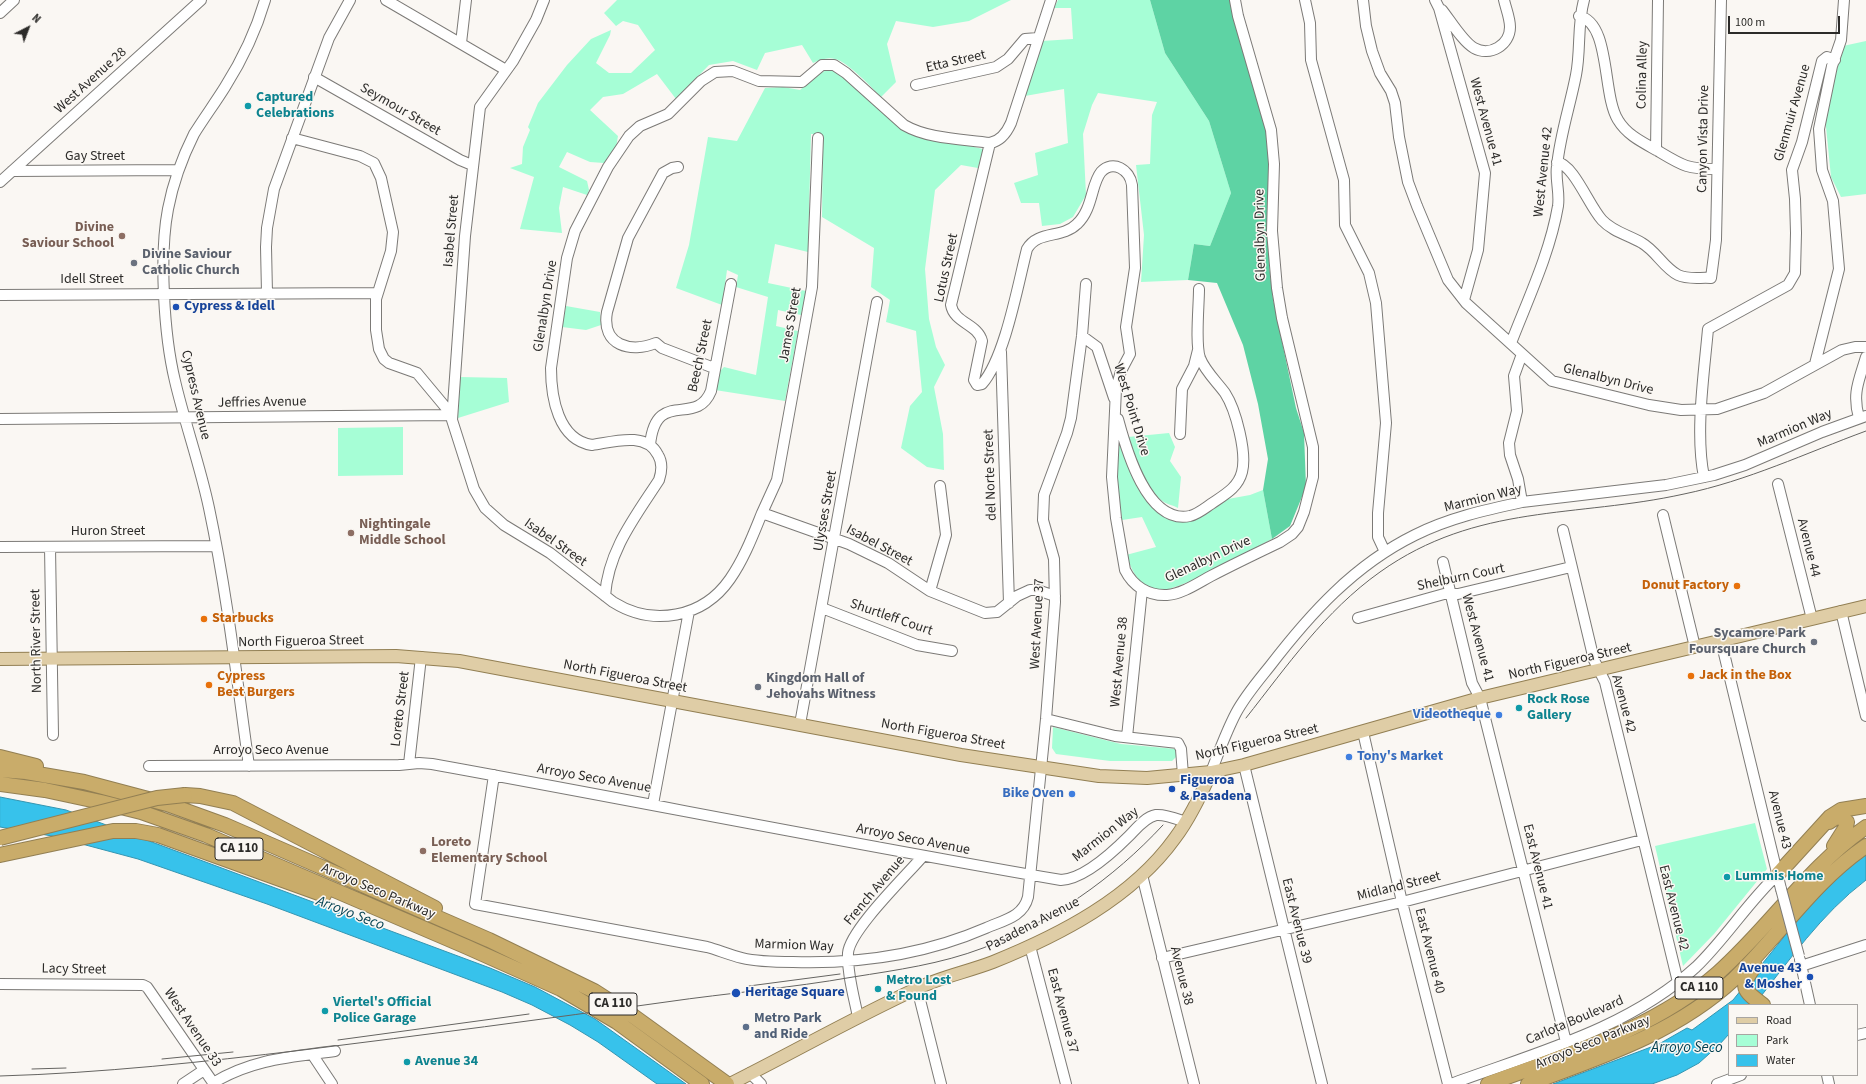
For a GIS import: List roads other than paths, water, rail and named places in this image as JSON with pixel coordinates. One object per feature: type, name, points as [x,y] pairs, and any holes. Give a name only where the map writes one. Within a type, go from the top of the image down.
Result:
[{"type":"highway","points":[[0,758],[30,764],[84,782]]},
{"type":"highway","name":"Arroyo Seco Parkway","points":[[0,770],[26,772],[84,782],[167,804],[225,825],[456,926],[594,991],[732,1083]]},
{"type":"highway","name":"Arroyo Seco Parkway","points":[[0,784],[52,791],[101,802],[141,812],[206,835],[467,947],[567,993],[616,1022],[702,1084]]},
{"type":"highway","points":[[0,838],[157,798],[185,795],[215,798],[233,803],[433,907],[456,926]]},
{"type":"highway","points":[[1778,874],[1830,817],[1841,810],[1866,806]]},
{"type":"highway","points":[[1814,871],[1841,837],[1847,822],[1841,817],[1835,818],[1816,832]]},
{"type":"highway","name":"Arroyo Seco Parkway","points":[[1488,1084],[1624,1033],[1662,1014],[1682,1001],[1718,973],[1736,956],[1814,871],[1866,826]]},
{"type":"highway","points":[[1,855],[113,831],[136,831],[158,835],[467,947]]},
{"type":"highway","name":"Arroyo Seco Parkway","points":[[1528,1084],[1623,1048],[1649,1036],[1695,1010],[1733,979],[1774,937],[1823,882],[1866,846]]},
{"type":"highway","points":[[1695,1010],[1742,988],[1774,937]]},
{"type":"highway","points":[[1742,988],[1760,1004]]},
{"type":"main road","name":"North Figueroa Street","points":[[0,659],[368,656],[421,657],[458,661],[673,700],[961,755],[1099,776],[1124,778],[1183,775],[1210,772],[1244,765],[1480,698],[1600,671],[1866,606]]},
{"type":"main road","name":"Pasadena Avenue","points":[[732,1083],[917,988],[991,963],[1030,946],[1098,908],[1142,875],[1170,845],[1186,822],[1210,772]]},
{"type":"street","points":[[0,13],[14,0]]},
{"type":"street","name":"West Avenue 28","points":[[0,182],[201,0]]},
{"type":"street","name":"Cypress Avenue","points":[[249,766],[225,591],[209,508],[171,358],[165,294],[165,231],[167,212],[178,170],[193,136],[239,63],[256,24],[264,0]]},
{"type":"street","points":[[267,293],[266,247],[270,208],[280,170],[329,38],[350,0]]},
{"type":"street","points":[[386,0],[506,70]]},
{"type":"street","points":[[461,43],[466,0]]},
{"type":"street","name":"Isabel Street","points":[[544,0],[525,40],[506,70],[480,106],[472,165],[465,236],[452,420],[474,489],[485,508],[504,525],[550,553],[622,608],[644,616],[666,617],[690,611],[712,598],[730,579],[737,568],[762,513],[835,538],[869,553],[930,590],[985,613],[997,612],[1023,592],[1030,590],[1037,590],[1055,596]]},
{"type":"street","points":[[990,143],[996,142],[1008,128],[1051,0]]},
{"type":"street","name":"Glenalbyn Drive","points":[[1142,590],[1160,595],[1177,593],[1280,542],[1292,534],[1298,527],[1304,512],[1313,478],[1313,447],[1276,288],[1272,231],[1274,164],[1271,130],[1238,16],[1235,0]]},
{"type":"street","points":[[1305,0],[1310,23],[1311,60],[1344,180],[1345,225],[1369,273],[1376,303],[1386,423],[1378,513],[1378,537],[1385,552]]},
{"type":"street","name":"Glenalbyn Drive","points":[[1363,0],[1366,26],[1372,51],[1380,73],[1391,91],[1408,182],[1448,280],[1464,300],[1552,381],[1649,405],[1681,410],[1717,409],[1764,393],[1842,350],[1855,347],[1866,347]]},
{"type":"street","points":[[1435,0],[1468,44],[1474,48],[1487,51],[1499,47],[1504,43],[1510,31],[1504,0]]},
{"type":"street","name":"West Avenue 41","points":[[1435,0],[1439,8],[1485,173],[1478,250],[1464,300]]},
{"type":"street","name":"West Avenue 42","points":[[1511,343],[1541,262],[1556,214],[1559,196],[1556,175],[1560,136],[1576,75],[1579,52],[1579,16],[1584,0]]},
{"type":"street","name":"Colina Alley","points":[[1656,150],[1658,0]]},
{"type":"street","name":"Canyon Vista Drive","points":[[1557,162],[1564,163],[1571,171],[1591,206],[1609,226],[1642,242],[1679,275],[1687,277],[1711,278],[1716,240],[1721,0]]},
{"type":"street","points":[[1815,364],[1839,269],[1833,201],[1822,170],[1822,145],[1819,129],[1841,40],[1844,0]]},
{"type":"street","points":[[1579,16],[1586,17],[1597,31],[1613,110],[1630,135],[1690,168],[1717,169]]},
{"type":"street","name":"Etta Street","points":[[916,85],[996,67],[1008,59],[1025,39],[1038,38]]},
{"type":"street","name":"Glenmuir Avenue","points":[[1701,410],[1708,329],[1788,285],[1794,275],[1796,233],[1792,170],[1802,142],[1822,61],[1827,57],[1835,60]]},
{"type":"street","name":"Glenalbyn Drive","points":[[650,445],[640,440],[592,445],[584,444],[567,431],[556,406],[551,381],[552,359],[567,258],[575,231],[608,166],[629,136],[640,126],[668,114],[704,79],[715,72],[733,71],[759,81],[802,82],[822,65],[834,65],[846,73],[904,125],[912,130],[990,143]]},
{"type":"street","name":"Seymour Street","points":[[314,77],[460,160],[472,165]]},
{"type":"street","points":[[292,138],[369,159],[378,169],[393,232],[390,257],[377,292],[375,310],[376,330],[380,354],[389,363],[417,373],[452,415]]},
{"type":"street","name":"James Street","points":[[762,513],[777,480],[812,287],[818,138]]},
{"type":"street","name":"Lotus Street","points":[[990,143],[951,305],[952,312],[981,336],[982,341],[974,380],[977,386],[982,384],[987,379],[1000,346]]},
{"type":"street","points":[[678,167],[672,168],[663,173],[628,238],[607,312],[606,325],[611,336],[622,345],[635,348],[656,343],[662,348],[714,368]]},
{"type":"street","points":[[1000,346],[1027,249],[1030,243],[1035,239],[1062,233],[1076,225],[1089,208],[1100,174],[1108,168],[1120,167],[1129,174],[1132,180],[1136,254],[1126,327],[1130,354],[1118,380],[1112,477],[1121,552],[1125,570],[1129,578],[1142,590]]},
{"type":"street","name":"Gay Street","points":[[12,171],[178,170]]},
{"type":"street","name":"Beech Street","points":[[650,445],[654,425],[657,419],[674,411],[702,405],[707,400],[711,391],[730,284]]},
{"type":"street","name":"West Avenue 37","points":[[1030,874],[1046,719],[1055,596],[1054,559],[1043,520],[1044,495],[1068,428],[1082,336],[1086,284]]},
{"type":"street","name":"West Point Drive","points":[[1082,336],[1097,347],[1116,405],[1128,453],[1134,467],[1153,499],[1161,508],[1168,512],[1188,516],[1198,512],[1231,490],[1237,484],[1243,470],[1242,446],[1237,425],[1226,395],[1203,364],[1198,350],[1199,289]]},
{"type":"street","name":"Idell Street","points":[[0,295],[377,292]]},
{"type":"street","name":"Ulysses Street","points":[[800,724],[877,302]]},
{"type":"street","name":"del Norte Street","points":[[1000,346],[1009,602]]},
{"type":"street","points":[[1180,434],[1182,389],[1194,366],[1198,350]]},
{"type":"street","points":[[1522,354],[1514,376],[1517,411],[1509,443],[1509,451],[1518,479],[1522,502]]},
{"type":"street","points":[[1862,417],[1855,406],[1855,393],[1866,357]]},
{"type":"street","points":[[1701,410],[1702,468],[1704,478]]},
{"type":"street","name":"Jeffries Avenue","points":[[0,419],[452,415]]},
{"type":"street","name":"Marmion Way","points":[[1210,772],[1236,713],[1250,691],[1297,631],[1343,583],[1385,552],[1415,535],[1440,524],[1474,513],[1522,502],[1666,485],[1704,478],[1745,465],[1822,432],[1862,417]]},
{"type":"street","points":[[605,596],[606,582],[613,556],[661,473],[660,459],[650,445]]},
{"type":"street","name":"Avenue 44","points":[[1778,484],[1812,619]]},
{"type":"street","points":[[930,590],[946,535],[940,486]]},
{"type":"street","points":[[1663,515],[1695,647]]},
{"type":"street","name":"Avenue 42","points":[[1563,530],[1594,660],[1605,682],[1642,840]]},
{"type":"street","name":"Huron Street","points":[[0,547],[216,546]]},
{"type":"street","name":"North River Street","points":[[50,547],[53,735]]},
{"type":"street","name":"West Avenue 41","points":[[1443,562],[1473,686],[1480,698]]},
{"type":"street","name":"Shelburn Court","points":[[1358,618],[1444,594],[1458,594],[1571,566]]},
{"type":"street","name":"West Avenue 38","points":[[1127,737],[1142,590]]},
{"type":"street","name":"Shurtleff Court","points":[[822,608],[917,645],[952,651]]},
{"type":"street","points":[[653,804],[690,611]]},
{"type":"street","points":[[1841,612],[1866,716]]},
{"type":"street","name":"Avenue 43","points":[[1721,641],[1810,1004]]},
{"type":"street","name":"Loreto Street","points":[[409,764],[421,657]]},
{"type":"street","name":"East Avenue 41","points":[[1480,698],[1566,1042]]},
{"type":"street","name":"North Figueroa Street","points":[[1046,719],[1127,737],[1178,743],[1181,749],[1183,775]]},
{"type":"street","name":"East Avenue 40","points":[[1363,732],[1402,902],[1448,1084]]},
{"type":"street","name":"Arroyo Seco Avenue","points":[[149,766],[432,764],[653,804],[923,856],[1030,874]]},
{"type":"street","name":"East Avenue 39","points":[[1244,765],[1322,1084]]},
{"type":"street","name":"Marmion Way","points":[[494,775],[475,904],[707,947],[743,958],[770,962],[848,962],[884,957],[913,951],[979,931],[1012,917],[1026,906],[1030,874],[1068,880],[1094,865],[1119,846],[1148,818],[1156,815],[1186,822]]},
{"type":"street","name":"Midland Street","points":[[1162,958],[1402,902],[1642,840]]},
{"type":"street","name":"East Avenue 42","points":[[1642,840],[1678,982]]},
{"type":"street","name":"French Avenue","points":[[858,1017],[848,962],[850,943],[869,916],[923,856]]},
{"type":"street","name":"Carlota Boulevard","points":[[1451,1084],[1599,1029],[1636,1010],[1678,982],[1714,949],[1778,874]]},
{"type":"street","name":"Avenue 38","points":[[1142,875],[1194,1084]]},
{"type":"street","points":[[1801,966],[1866,945]]},
{"type":"street","name":"East Avenue 37","points":[[1030,946],[1066,1084]]},
{"type":"street","name":"Lacy Street","points":[[0,984],[70,984],[147,987]]},
{"type":"street","name":"West Avenue 33","points":[[147,987],[213,1083]]},
{"type":"street","points":[[917,988],[941,1084]]},
{"type":"street","points":[[213,1083],[226,1075],[255,1063],[335,1051]]},
{"type":"street","points":[[312,1054],[332,1084]]},
{"type":"street","points":[[183,1084],[204,1070]]},
{"type":"street","points":[[750,1073],[761,1084]]},
{"type":"street","points":[[1717,1084],[1738,1076]]},
{"type":"water","name":"Arroyo Seco","points":[[0,797],[66,810],[490,968],[535,987],[595,1019],[686,1084],[657,1084],[598,1042],[570,1025],[532,1005],[502,992],[267,904],[138,859],[52,836],[0,827]]},
{"type":"water","name":"Arroyo Seco","points":[[1866,854],[1866,880],[1850,893],[1820,923],[1755,1004],[1728,1004],[1728,1035],[1699,1063],[1677,1075],[1652,1084],[1553,1084],[1659,1044],[1687,1028],[1692,1030],[1733,1000],[1804,912],[1848,867]]},
{"type":"tram line","points":[[1246,718],[1292,659],[1324,622],[1342,604],[1360,587],[1380,572],[1416,550],[1453,534],[1490,523],[1528,516],[1644,501],[1684,494],[1731,482],[1866,431]]},
{"type":"tram line","points":[[0,1076],[38,1075],[228,1059],[484,1027],[806,984],[919,966],[967,954],[983,948],[1057,912],[1102,881],[1144,845],[1163,825]]},
{"type":"tram line","points":[[749,986],[840,974]]},
{"type":"tram line","points":[[338,1040],[529,1014]]},
{"type":"tram line","points":[[162,1059],[233,1052]]},
{"type":"tram line","points":[[32,1069],[66,1068]]},
{"type":"place","name":"Captured Celebrations","points":[[248,106]]},
{"type":"place","name":"Divine Saviour School","points":[[122,236]]},
{"type":"place","name":"Divine Saviour Catholic Church","points":[[134,263]]},
{"type":"place","name":"Cypress & Idell","points":[[176,307]]},
{"type":"place","name":"Nightingale Middle School","points":[[351,533]]},
{"type":"place","name":"Donut Factory","points":[[1737,586]]},
{"type":"place","name":"Starbucks","points":[[204,619]]},
{"type":"place","name":"Sycamore Park Foursquare Church","points":[[1814,642]]},
{"type":"place","name":"Jack in the Box","points":[[1691,676]]},
{"type":"place","name":"Cypress Best Burgers","points":[[209,685]]},
{"type":"place","name":"Kingdom Hall of Jehovahs Witness","points":[[758,687]]},
{"type":"place","name":"Rock Rose Gallery","points":[[1519,708]]},
{"type":"place","name":"Videotheque","points":[[1499,715]]},
{"type":"place","name":"Tony's Market","points":[[1349,757]]},
{"type":"place","name":"Figueroa & Pasadena","points":[[1172,789]]},
{"type":"place","name":"Bike Oven","points":[[1072,794]]},
{"type":"place","name":"Loreto Elementary School","points":[[423,851]]},
{"type":"place","name":"Lummis Home","points":[[1727,877]]},
{"type":"place","name":"Avenue 43 & Mosher","points":[[1810,977]]},
{"type":"place","name":"Metro Lost & Found","points":[[878,989]]},
{"type":"place","name":"Heritage Square","points":[[736,993]]},
{"type":"place","name":"Viertel's Official Police Garage","points":[[325,1011]]},
{"type":"place","name":"Metro Park and Ride","points":[[746,1027]]},
{"type":"place","name":"Avenue 34","points":[[407,1062]]}]
